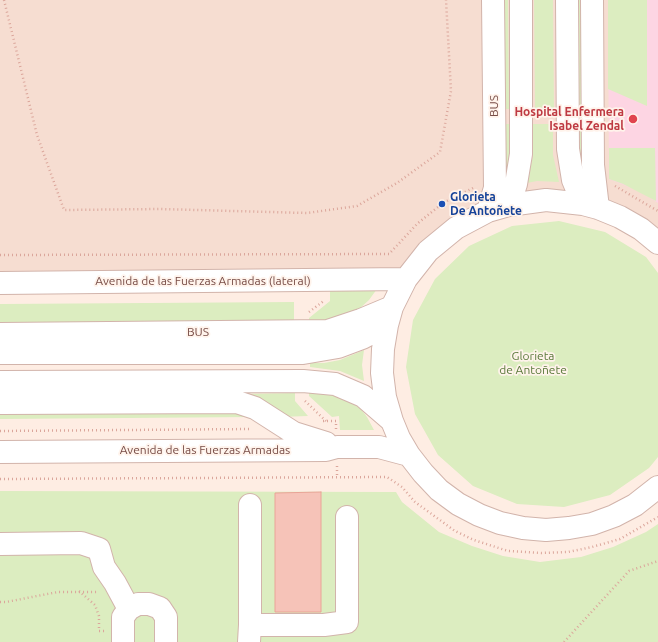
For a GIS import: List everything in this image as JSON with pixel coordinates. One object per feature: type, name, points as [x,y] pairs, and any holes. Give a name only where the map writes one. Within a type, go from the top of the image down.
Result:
[{"type":"street","name":"BUS","points":[[488,211],[495,188],[493,0]]},
{"type":"street","points":[[509,205],[516,184],[521,154],[521,0]]},
{"type":"street","points":[[567,0],[568,149],[573,180],[590,206]]},
{"type":"street","points":[[590,206],[593,165],[592,0]]},
{"type":"street","points":[[658,243],[641,229],[620,217],[590,206],[546,200],[509,205],[488,211],[456,228],[428,251],[406,279],[390,316],[383,349],[382,373],[385,397],[392,421],[399,438],[409,455],[423,474],[434,484],[458,504],[479,515],[500,523],[523,528],[546,530],[569,528],[592,524],[614,516],[635,505],[658,487]]},
{"type":"street","name":"Avenida de las Fuerzas Armadas (lateral)","points":[[0,283],[406,279]]},
{"type":"street","name":"BUS","points":[[0,334],[328,330],[361,320],[390,316]]},
{"type":"street","points":[[0,353],[303,353],[338,347],[362,338],[390,316]]},
{"type":"street","points":[[0,382],[303,381],[335,384],[363,396],[392,421]]},
{"type":"street","points":[[0,404],[237,402],[255,408],[294,434],[312,438],[337,447]]},
{"type":"street","name":"Avenida de las Fuerzas Armadas","points":[[0,452],[326,450],[337,447],[380,446],[409,455]]},
{"type":"street","points":[[250,504],[249,634],[347,622],[347,517]]},
{"type":"street","points":[[0,544],[80,543],[99,549],[104,567],[125,602],[123,637]]},
{"type":"street","points":[[125,602],[148,604],[160,608],[166,617],[166,642]]},
{"type":"path","points":[[4,0],[37,135],[64,210],[160,209],[307,213],[357,206],[397,183],[440,152],[451,91],[446,0]]},
{"type":"path","points":[[610,184],[658,210]]},
{"type":"path","points":[[0,255],[389,254],[418,223],[444,203],[479,186]]},
{"type":"path","points":[[309,312],[326,299]]},
{"type":"path","points":[[303,400],[326,421]]},
{"type":"path","points":[[319,421],[336,421],[338,477]]},
{"type":"path","points":[[0,431],[254,429]]},
{"type":"path","points":[[0,479],[387,477]]},
{"type":"path","points":[[564,642],[629,572],[658,561]]},
{"type":"path","points":[[0,602],[14,601],[58,592],[79,591],[98,592],[125,602]]},
{"type":"path","points":[[79,591],[95,605],[99,616],[99,631],[123,637]]},
{"type":"shaded area","points":[[0,0],[658,0],[658,243],[598,208],[488,211],[406,279],[0,282]]},
{"type":"shaded area","name":"Hospital Enfermera Isabel Zendal","points":[[608,0],[658,0],[658,203],[641,192],[609,179]]},
{"type":"green space","points":[[498,0],[508,0],[509,109],[499,109]]},
{"type":"green space","points":[[534,0],[553,0],[554,108],[535,108]]},
{"type":"green space","points":[[578,0],[588,0],[586,183],[580,160]]},
{"type":"green space","points":[[608,0],[647,0],[647,106],[608,89]]},
{"type":"green space","points":[[499,124],[509,124],[508,168],[500,186]]},
{"type":"green space","points":[[533,124],[553,124],[553,155],[559,182],[537,181],[527,183],[533,156]]},
{"type":"green space","points":[[609,148],[655,148],[656,201],[623,184],[609,179]]},
{"type":"green space","name":"Glorieta de Antoñete","points":[[559,221],[605,232],[646,257],[658,273],[658,457],[649,468],[610,495],[564,507],[517,504],[473,486],[438,455],[415,414],[406,367],[413,320],[435,279],[469,246],[512,226]]},
{"type":"green space","points":[[377,289],[369,300],[347,317],[309,324],[309,318],[330,301],[330,290]]},
{"type":"green space","points":[[294,302],[294,326],[0,328],[0,304]]},
{"type":"green space","points":[[364,350],[362,365],[364,381],[340,371],[310,367],[310,363],[324,363],[340,360]]},
{"type":"green space","points":[[309,392],[328,392],[352,403],[361,409],[374,430],[340,430],[339,416],[332,417],[309,396]]},
{"type":"green space","points":[[295,393],[295,401],[308,416],[279,417],[235,394]]},
{"type":"green space","points":[[243,408],[255,417],[0,419],[0,410]]},
{"type":"green space","points":[[0,491],[396,492],[402,502],[439,532],[472,546],[503,556],[540,562],[581,557],[613,547],[646,532],[658,524],[658,642],[0,642]]},
{"type":"building","points":[[321,492],[321,612],[275,612],[275,493]]},
{"type":"place","name":"Hospital Enfermera Isabel Zendal","points":[[633,119]]},
{"type":"place","name":"Glorieta De Antoñete","points":[[442,204]]}]
